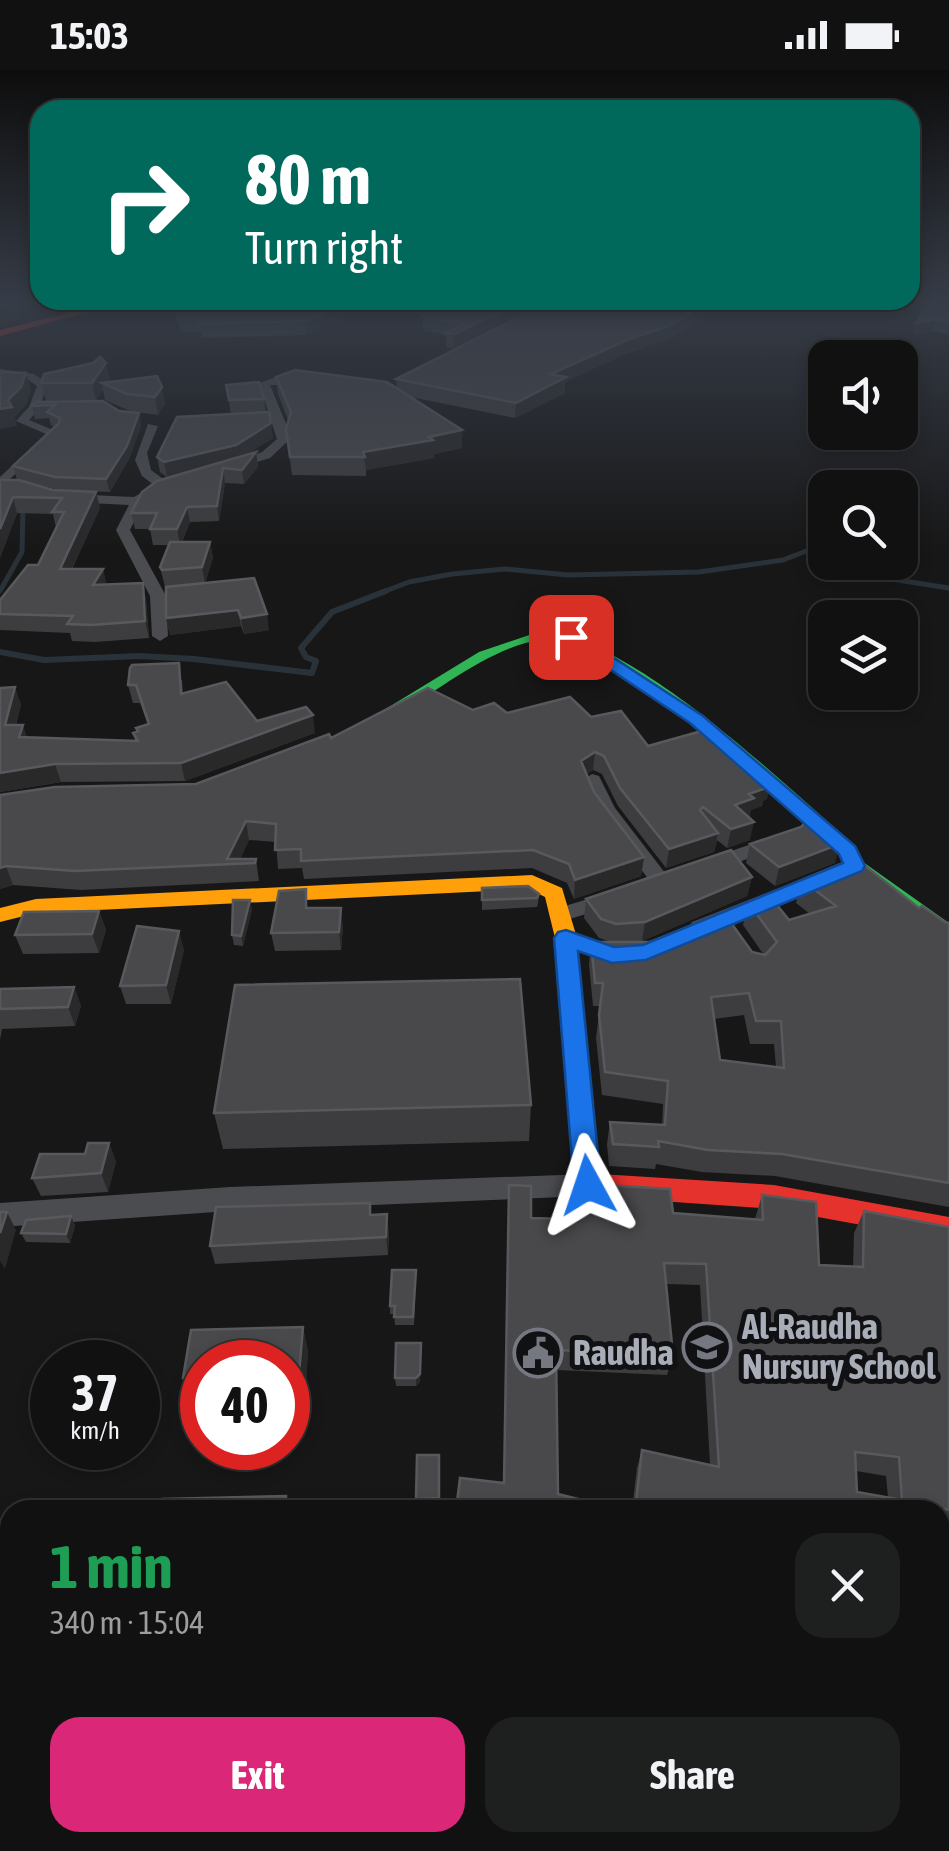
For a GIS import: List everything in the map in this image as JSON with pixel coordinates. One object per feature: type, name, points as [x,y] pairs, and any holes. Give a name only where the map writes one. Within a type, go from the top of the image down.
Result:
[{"type":"street","points":[[0,485],[54,432],[22,421],[34,408],[44,385]]},
{"type":"street","points":[[210,476],[276,447],[284,430],[265,385]]},
{"type":"street","points":[[34,408],[52,408]]},
{"type":"street","points":[[263,421],[278,418]]},
{"type":"street","points":[[153,424],[138,458],[144,471],[164,485]]},
{"type":"street","points":[[160,636],[158,596],[123,530],[137,501],[164,485],[194,479]]},
{"type":"street","points":[[0,485],[18,486]]},
{"type":"street","points":[[51,496],[137,501]]},
{"type":"street","points":[[158,596],[179,597]]},
{"type":"street","points":[[378,718],[476,660],[546,634],[571,637],[697,720],[848,850],[855,866],[949,934]]},
{"type":"street","points":[[592,780],[645,888]]},
{"type":"street","points":[[563,926],[645,888],[788,838]]},
{"type":"street","points":[[675,939],[855,866]]},
{"type":"street","points":[[0,915],[36,906],[532,882],[555,892],[563,926],[588,1185]]},
{"type":"street","points":[[722,918],[740,943]]},
{"type":"street","points":[[563,926],[597,950]]},
{"type":"street","points":[[0,1215],[230,1199],[588,1185],[774,1197],[949,1228]]},
{"type":"building","points":[[0,385],[22,385],[8,400],[12,407],[0,409]]},
{"type":"building","points":[[107,385],[162,387],[155,397],[127,394]]},
{"type":"building","points":[[226,385],[260,385],[264,399],[229,400]]},
{"type":"building","points":[[279,385],[392,385],[462,430],[429,437],[433,440],[363,452],[365,457],[290,457],[286,429],[291,412]]},
{"type":"building","points":[[427,385],[550,385],[516,403]]},
{"type":"building","points":[[103,401],[119,411],[139,413],[127,446],[106,479],[55,477],[13,466],[59,423],[60,418],[47,412],[55,405],[32,406],[35,402]]},
{"type":"building","points":[[269,412],[271,423],[236,445],[164,462],[157,457],[177,417]]},
{"type":"building","points":[[256,452],[242,470],[223,468],[217,506],[187,507],[177,529],[150,529],[157,513],[131,513],[142,492],[157,481]]},
{"type":"building","points":[[0,480],[19,480],[53,490],[96,492],[60,569],[103,569],[93,585],[143,583],[145,621],[67,624],[73,616],[0,614],[0,600],[28,565],[38,565],[64,512],[52,512],[62,498],[13,497],[0,529]]},
{"type":"building","points":[[170,542],[210,542],[202,567],[162,570]]},
{"type":"building","points":[[254,578],[267,614],[241,618],[238,610],[166,618],[166,587]]},
{"type":"building","points":[[179,663],[181,694],[226,682],[257,721],[306,707],[313,715],[181,763],[55,764],[0,773],[0,688],[15,687],[5,725],[23,725],[19,737],[138,741],[133,733],[138,731],[136,728],[149,724],[136,685],[128,685],[130,668]]},
{"type":"building","points":[[428,688],[473,710],[494,703],[507,713],[570,697],[591,717],[621,711],[648,746],[709,729],[771,781],[762,784],[766,788],[749,794],[754,798],[735,805],[754,822],[731,829],[703,807],[700,810],[718,833],[669,849],[620,788],[604,756],[595,752],[581,761],[594,792],[644,857],[575,880],[569,864],[533,850],[301,861],[301,849],[275,850],[276,824],[246,821],[227,859],[256,859],[255,863],[75,871],[0,868],[0,795],[55,787],[196,784],[329,734],[331,738]]},
{"type":"building","points":[[811,816],[840,844],[779,867],[750,844],[801,827]]},
{"type":"building","points":[[731,850],[752,877],[645,922],[616,924],[601,919],[586,899]]},
{"type":"building","points":[[855,858],[919,908],[922,906],[949,923],[949,1183],[782,1154],[708,1150],[658,1141],[659,1147],[613,1144],[610,1122],[665,1125],[668,1081],[605,1072],[599,1015],[603,983],[595,983],[591,942],[650,942],[724,913],[752,952],[765,955],[777,942],[748,902],[768,894],[789,920],[836,906],[802,880]],"holes":[[[749,993],[756,1021],[781,1021],[784,1068],[720,1060],[711,997]]]},
{"type":"building","points":[[528,886],[539,894],[537,898],[482,900],[482,888]]},
{"type":"building","points":[[306,889],[306,908],[341,908],[339,932],[271,933],[279,891]]},
{"type":"building","points":[[233,900],[250,900],[241,936],[232,935]]},
{"type":"building","points":[[99,911],[92,934],[15,935],[24,912]]},
{"type":"building","points":[[137,926],[179,931],[166,985],[120,986]]},
{"type":"building","points":[[520,979],[531,1105],[214,1113],[235,985]]},
{"type":"building","points":[[74,987],[68,1007],[0,1009],[0,989]]},
{"type":"building","points":[[88,1143],[109,1143],[101,1173],[32,1178],[40,1154],[85,1154]]},
{"type":"building","points":[[568,1183],[670,1189],[673,1213],[763,1220],[762,1195],[816,1202],[819,1265],[863,1267],[864,1211],[949,1227],[949,1500],[902,1500],[636,1500],[642,1450],[719,1467],[706,1264],[664,1263],[673,1355],[556,1350],[558,1494],[582,1500],[457,1500],[460,1478],[504,1483],[509,1185],[531,1186],[531,1218],[569,1219]],"holes":[[[855,1452],[899,1457],[902,1500],[857,1492]]]},
{"type":"building","points":[[370,1203],[370,1215],[387,1214],[386,1237],[210,1246],[216,1207]]},
{"type":"building","points":[[0,1212],[7,1212],[0,1233]]},
{"type":"building","points":[[71,1216],[66,1234],[21,1233],[26,1220]]},
{"type":"building","points":[[392,1270],[416,1270],[413,1317],[394,1317],[395,1306],[390,1306]]},
{"type":"building","points":[[303,1327],[302,1340],[189,1340],[191,1330]]},
{"type":"building","points":[[396,1343],[421,1343],[420,1374],[416,1378],[395,1378]]},
{"type":"building","points":[[417,1455],[439,1455],[439,1498],[416,1499]]},
{"type":"building","points":[[286,1496],[286,1500],[162,1499]]},
{"type":"waterway","points":[[0,591],[22,552],[23,506]]},
{"type":"waterway","points":[[380,593],[409,582],[452,574],[505,569],[568,575],[699,572],[783,560],[808,550]]},
{"type":"waterway","points":[[897,580],[949,588]]},
{"type":"waterway","points":[[0,652],[44,660],[139,656],[194,659],[312,673],[316,661],[306,657],[301,648],[332,612],[386,591]]},
{"type":"traffic: fast","points":[[393,710],[504,647],[544,635],[571,639],[608,658],[698,723],[847,850],[855,866],[949,934]]},
{"type":"traffic: slow","points":[[0,915],[36,906],[532,882],[555,893],[566,938],[586,1164]]},
{"type":"traffic: jam","points":[[586,1164],[588,1185],[774,1197],[949,1229]]},
{"type":"place","name":"Al-Raudha Nursury School","points":[[707,1347]]},
{"type":"place","name":"Raudha","points":[[538,1353]]},
{"type":"route","points":[[571,637],[697,720],[848,850],[855,866],[646,952],[612,955],[566,938],[588,1185]]}]
